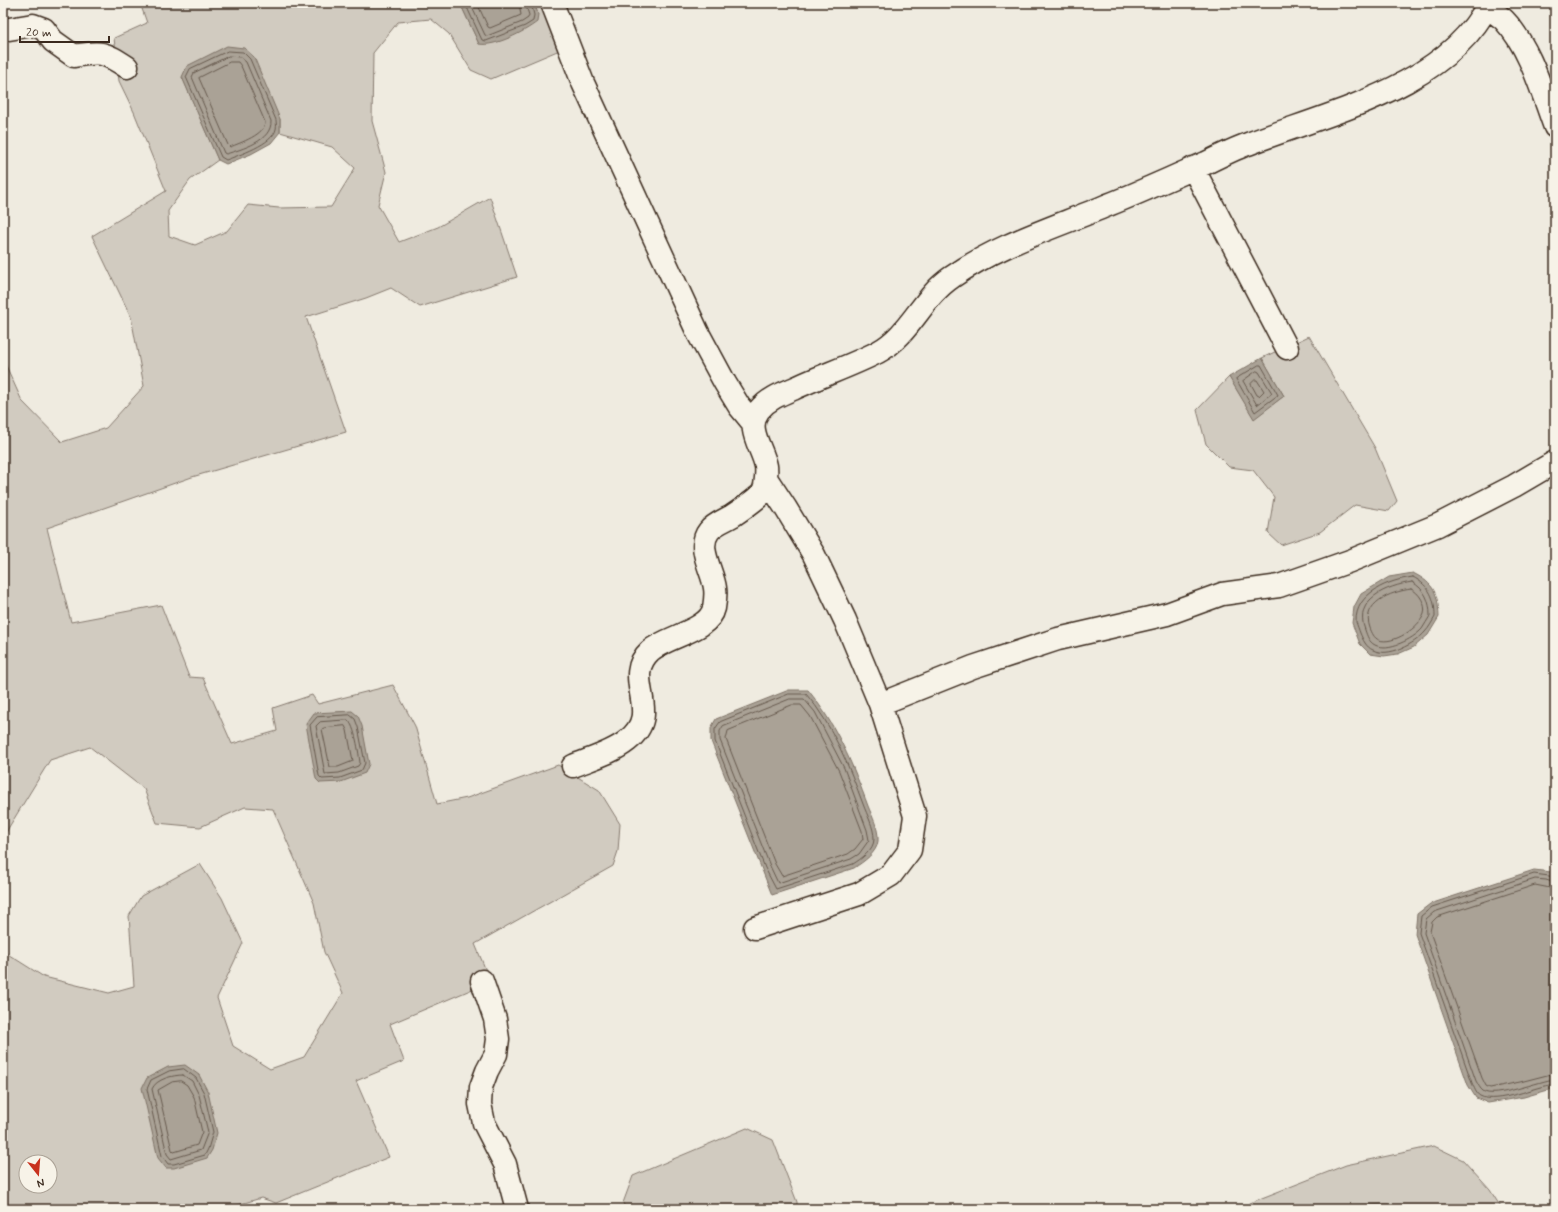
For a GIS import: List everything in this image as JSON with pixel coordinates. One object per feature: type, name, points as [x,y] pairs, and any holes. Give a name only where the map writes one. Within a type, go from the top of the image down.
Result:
[{"type":"street","points":[[552,3],[583,83],[695,326],[725,383],[739,406],[753,423]]},
{"type":"street","points":[[573,766],[625,743],[636,733],[642,722],[644,708],[638,676],[641,664],[649,652],[661,644],[706,621],[713,612],[715,588],[705,551],[705,541],[709,531],[752,503],[764,492],[766,465],[755,436],[753,423],[757,413],[766,403],[780,394],[880,351],[896,339],[907,328],[934,292],[949,278],[1000,250],[1111,204],[1245,145],[1371,99],[1399,86],[1420,74],[1448,53],[1467,34],[1487,5],[1504,20],[1523,47],[1535,72],[1555,127]]},
{"type":"street","points":[[3,30],[34,25],[44,29],[53,41],[74,56],[93,52],[108,55],[127,67]]},
{"type":"street","points":[[1193,168],[1287,348]]},
{"type":"street","points":[[880,704],[973,667],[1058,639],[1168,614],[1222,594],[1279,586],[1350,561],[1438,525],[1514,486],[1555,462]]},
{"type":"street","points":[[755,928],[859,894],[891,875],[910,850],[915,816],[880,704],[845,620],[814,555],[786,507],[766,478]]},
{"type":"street","points":[[482,981],[495,1019],[498,1039],[496,1054],[487,1072],[482,1087],[480,1104],[484,1123],[505,1164],[517,1209]]},
{"type":"shaded area","points":[[140,3],[460,3],[479,44],[538,14],[534,3],[563,3],[562,49],[491,79],[471,70],[449,34],[431,19],[398,22],[373,53],[372,121],[386,172],[378,205],[399,242],[438,227],[490,197],[517,277],[420,307],[391,288],[366,298],[306,317],[346,432],[192,477],[47,528],[71,622],[161,605],[189,677],[203,678],[232,744],[277,731],[273,708],[312,695],[318,704],[393,685],[415,726],[437,804],[467,798],[558,765],[599,790],[620,824],[618,851],[613,866],[475,944],[487,973],[475,988],[390,1024],[404,1061],[356,1081],[389,1157],[276,1203],[261,1198],[224,1209],[3,1209],[3,947],[6,953],[44,977],[109,993],[134,986],[129,916],[141,896],[200,864],[222,898],[243,943],[217,998],[233,1046],[270,1069],[304,1057],[343,993],[324,952],[314,903],[273,809],[245,807],[200,827],[157,823],[144,789],[90,747],[50,760],[3,839],[3,359],[22,401],[62,442],[106,428],[144,386],[131,317],[92,236],[166,191],[134,112],[119,81],[114,38],[147,23]],"holes":[[[182,77],[280,119],[280,132],[332,147],[355,168],[331,207],[279,208],[248,205],[227,231],[195,245],[169,236],[168,211],[190,180],[218,160]]]},
{"type":"shaded area","points":[[1309,336],[1375,448],[1397,501],[1389,511],[1355,505],[1320,532],[1281,545],[1268,533],[1274,497],[1253,470],[1229,467],[1206,444],[1197,410],[1229,377],[1254,418],[1284,396],[1262,358]]},
{"type":"shaded area","points":[[747,1128],[773,1140],[797,1202],[797,1209],[626,1209],[623,1203],[633,1176]]},
{"type":"shaded area","points":[[1434,1146],[1463,1160],[1490,1190],[1502,1209],[1396,1209],[1388,1204],[1320,1207],[1313,1209],[1248,1209],[1249,1203],[1346,1165]]},
{"type":"water","points":[[460,3],[534,3],[538,14],[537,22],[509,38],[493,43],[479,44]]},
{"type":"water","points":[[227,46],[244,48],[254,57],[280,119],[280,132],[271,143],[251,154],[226,164],[218,160],[182,77],[187,66]]},
{"type":"water","points":[[1262,358],[1284,396],[1254,419],[1229,377]]},
{"type":"water","points":[[1413,573],[1426,581],[1434,590],[1438,602],[1439,617],[1428,635],[1414,647],[1398,654],[1384,656],[1370,654],[1360,644],[1352,623],[1354,607],[1361,594],[1389,577]]},
{"type":"water","points":[[789,690],[808,690],[827,717],[843,745],[856,775],[875,823],[878,841],[872,853],[854,868],[772,895],[711,741],[711,728],[716,719]]},
{"type":"water","points":[[352,711],[358,716],[362,726],[369,764],[365,773],[341,782],[320,783],[316,779],[306,724],[314,713]]},
{"type":"water","points":[[1534,870],[1551,872],[1555,876],[1555,1088],[1524,1097],[1488,1103],[1476,1098],[1468,1085],[1415,934],[1417,914],[1430,904]]},
{"type":"water","points":[[185,1065],[199,1075],[208,1092],[217,1133],[212,1150],[207,1158],[174,1168],[166,1168],[158,1158],[142,1088],[147,1078],[168,1067]]}]
